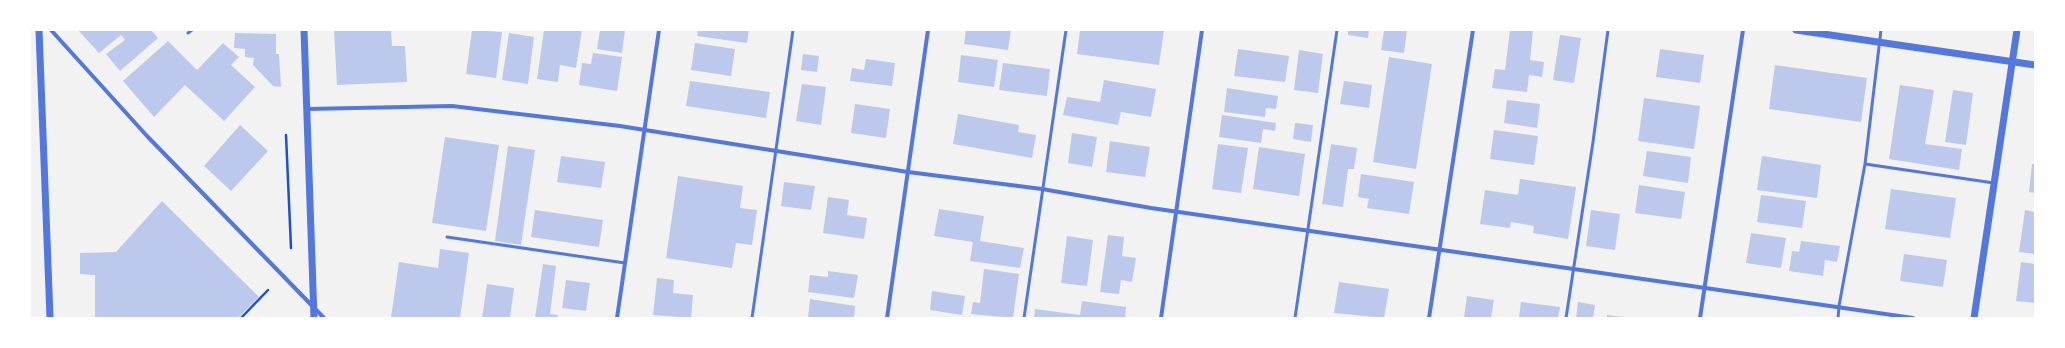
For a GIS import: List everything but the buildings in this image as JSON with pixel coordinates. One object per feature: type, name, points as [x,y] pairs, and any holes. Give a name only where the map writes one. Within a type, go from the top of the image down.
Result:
[{"type":"street","points":[[38,30],[50,318]]},
{"type":"street","points":[[51,30],[147,136],[324,318]]},
{"type":"street","points":[[304,30],[314,318]]},
{"type":"street","points":[[617,318],[659,30]]},
{"type":"street","points":[[887,318],[928,30]]},
{"type":"street","points":[[1161,318],[1202,30]]},
{"type":"street","points":[[1430,318],[1473,30]]},
{"type":"street","points":[[1700,318],[1743,30]]},
{"type":"street","points":[[1796,30],[2035,65]]},
{"type":"street","points":[[1974,318],[2017,30]]},
{"type":"street","points":[[307,109],[452,106],[645,130],[908,172],[1042,189],[1176,211],[1308,229],[1704,288],[1839,306],[1913,318]]},
{"type":"lane","points":[[188,33],[192,30]]},
{"type":"lane","points":[[752,318],[793,30]]},
{"type":"lane","points":[[1024,318],[1066,30]]},
{"type":"lane","points":[[1295,318],[1337,30]]},
{"type":"lane","points":[[1566,318],[1594,142],[1608,30]]},
{"type":"lane","points":[[1838,318],[1865,164],[1881,30]]},
{"type":"lane","points":[[1865,164],[1994,184]]},
{"type":"lane","points":[[447,238],[625,263]]},
{"type":"path","points":[[286,134],[291,248]]},
{"type":"path","points":[[241,318],[268,290]]}]
